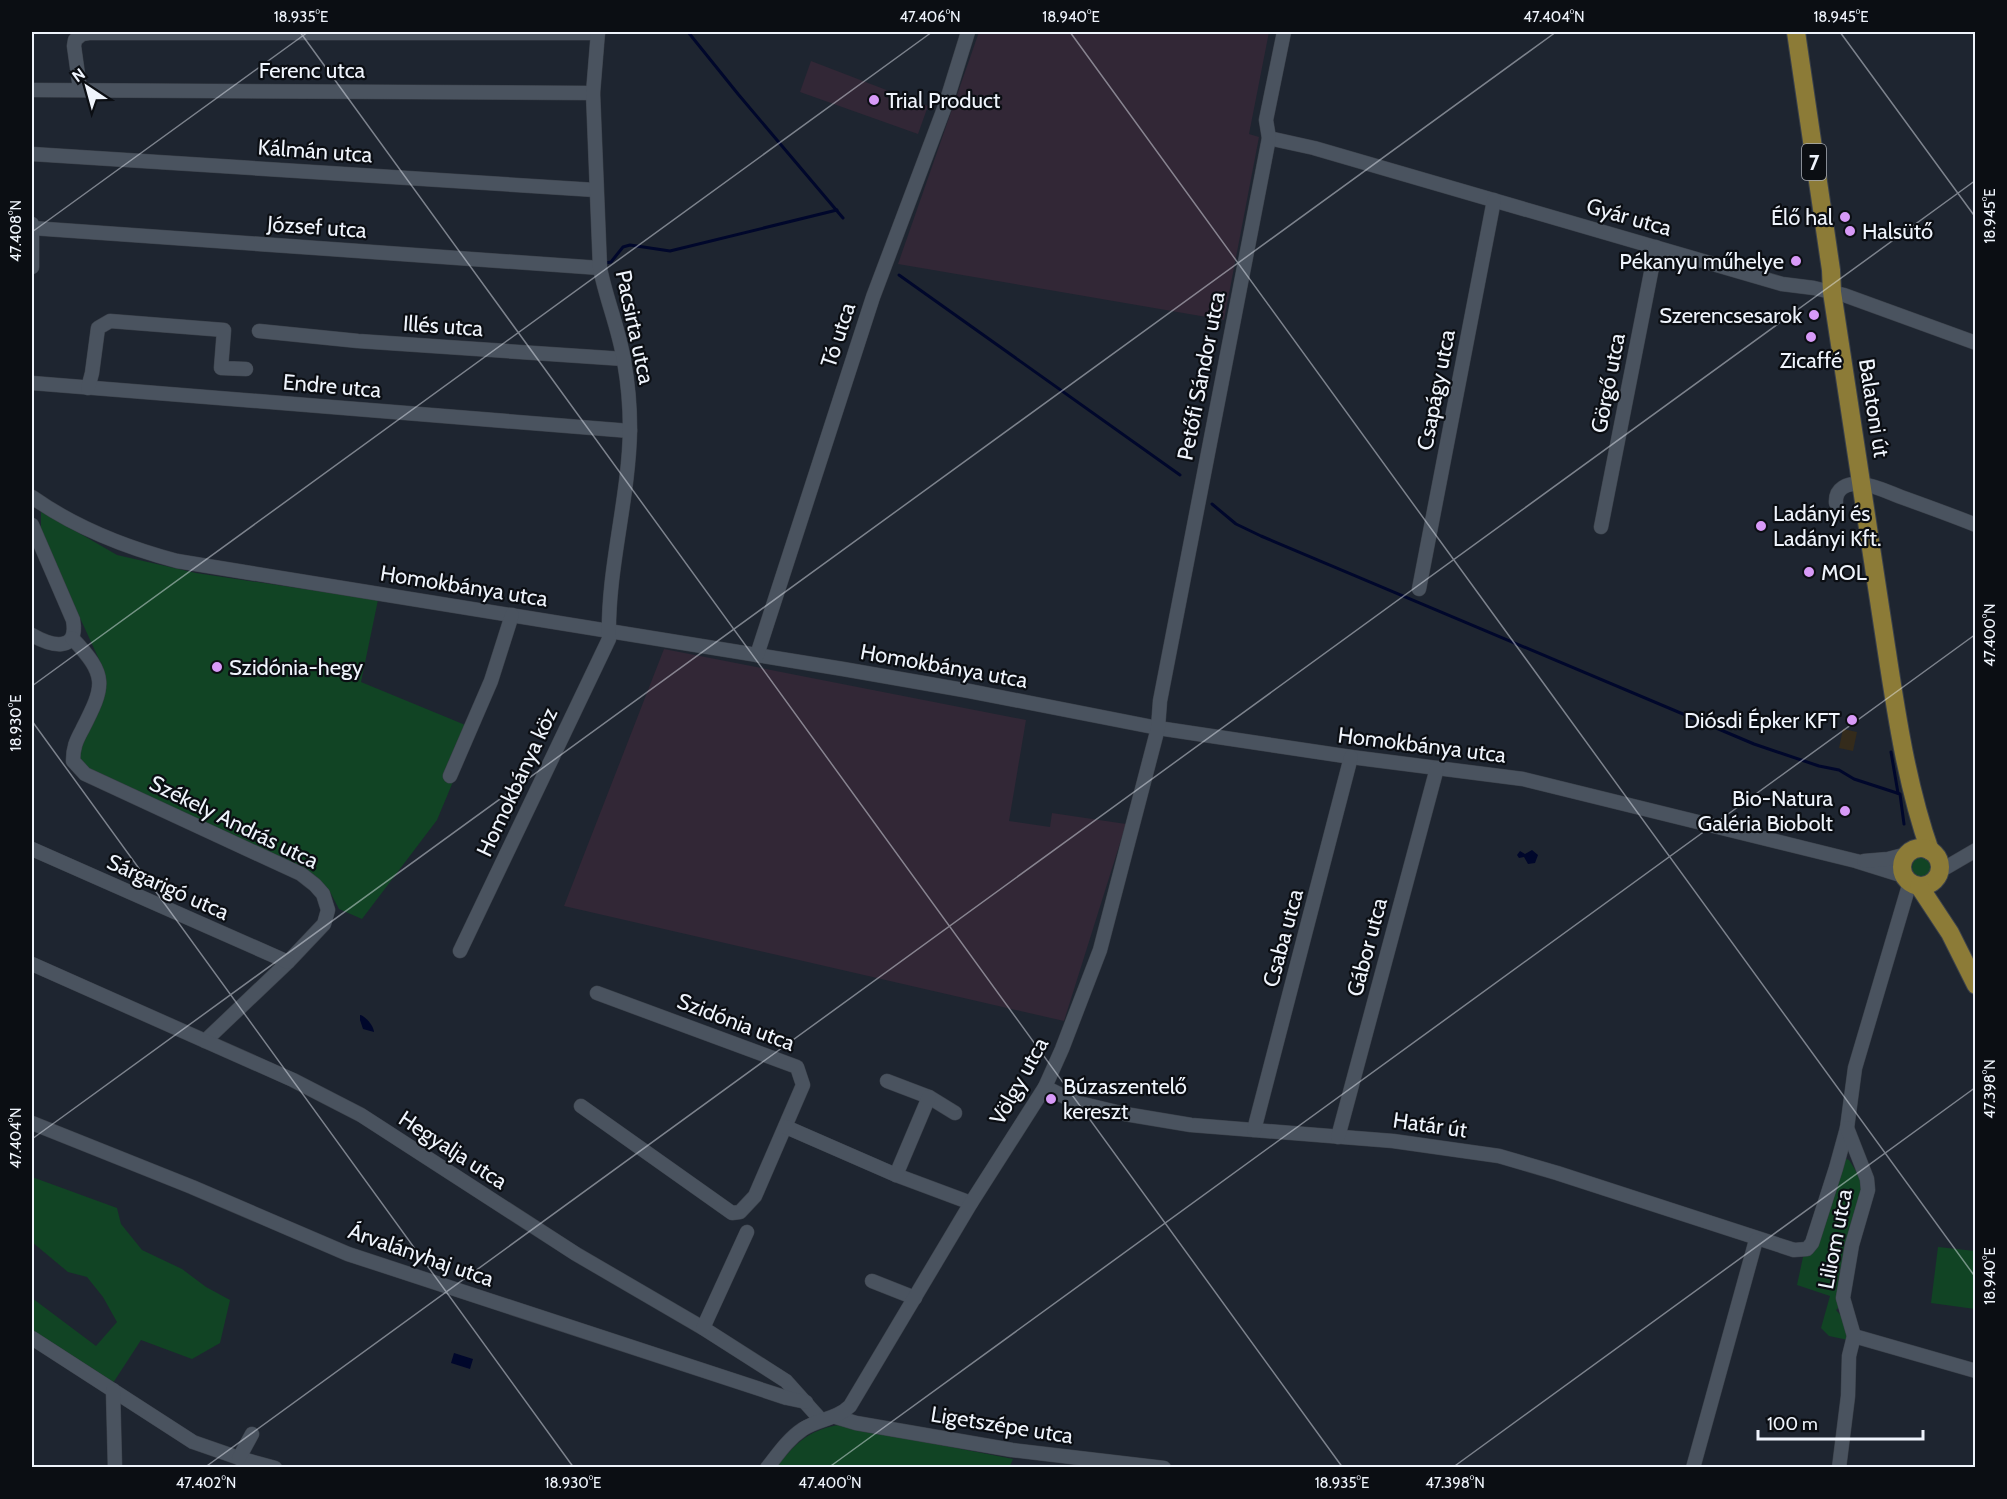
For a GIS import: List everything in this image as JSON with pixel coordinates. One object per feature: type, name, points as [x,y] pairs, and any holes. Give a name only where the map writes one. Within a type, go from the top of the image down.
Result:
[{"type":"main road","name":"Balatoni út","points":[[1796,32],[1861,484],[1911,790],[1930,851]]},
{"type":"main road","name":"Balatoni út","points":[[1908,854],[1911,834],[1911,790]]},
{"type":"main road","points":[[1908,854],[1917,849],[1930,851]]},
{"type":"main road","name":"7","points":[[1930,851],[1939,863],[1938,875],[1950,933]]},
{"type":"main road","name":"7","points":[[1908,854],[1902,867],[1950,933],[1976,985]]},
{"type":"main road","points":[[1911,881],[1929,884],[1938,875]]},
{"type":"street","points":[[80,89],[74,46],[75,40],[82,34],[89,33],[598,32]]},
{"type":"street","name":"Pacsirta utca","points":[[598,32],[593,93],[595,190],[600,268],[604,292],[624,359],[630,431],[623,513],[608,607],[609,631]]},
{"type":"street","name":"Tó utca","points":[[757,655],[873,297],[945,106],[968,32]]},
{"type":"street","name":"Petőfi Sándor utca","points":[[1158,728],[1160,701],[1269,138],[1266,120],[1284,32]]},
{"type":"street","name":"Ferenc utca","points":[[32,90],[593,93]]},
{"type":"street","name":"Gyár utca","points":[[1269,138],[1314,148],[1782,284],[1832,292],[1886,309],[1976,343]]},
{"type":"street","name":"Kálmán utca","points":[[32,154],[595,190]]},
{"type":"street","name":"Csapágy utca","points":[[1419,589],[1494,200]]},
{"type":"street","points":[[32,226],[32,267]]},
{"type":"street","name":"József utca","points":[[32,226],[600,268]]},
{"type":"street","name":"Görgő utca","points":[[1601,527],[1656,247]]},
{"type":"street","points":[[88,388],[98,328],[110,321],[224,330],[221,368],[246,369]]},
{"type":"street","name":"Illés utca","points":[[259,331],[358,341],[624,359]]},
{"type":"street","name":"Endre utca","points":[[32,383],[630,431]]},
{"type":"street","points":[[1836,503],[1836,495],[1846,485],[1861,484],[1976,525]]},
{"type":"street","name":"Homokbánya utca","points":[[33,502],[100,536],[177,561],[958,689],[1158,728],[1351,757],[1522,779],[1856,861],[1911,881]]},
{"type":"street","points":[[32,525],[73,620],[74,630],[72,638],[65,644],[53,645],[32,638]]},
{"type":"street","points":[[450,776],[490,681],[512,615]]},
{"type":"street","name":"Homokbánya köz","points":[[460,951],[609,639],[609,631]]},
{"type":"street","name":"Székely András utca","points":[[72,638],[98,670],[101,687],[96,703],[73,748],[74,761],[85,774],[301,874],[323,894],[328,910],[324,924],[288,962],[205,1041]]},
{"type":"street","name":"Völgy utca","points":[[836,1417],[850,1406],[971,1203],[1045,1087],[1078,1011],[1100,951],[1158,728]]},
{"type":"street","name":"Csaba utca","points":[[1254,1130],[1351,757]]},
{"type":"street","name":"Gábor utca","points":[[1338,1137],[1437,768]]},
{"type":"street","name":"Sárgarigó utca","points":[[32,849],[288,962]]},
{"type":"street","points":[[1938,875],[1976,850]]},
{"type":"street","name":"Homokbánya utca","points":[[1856,861],[1882,860],[1908,854]]},
{"type":"street","name":"Liliom utca","points":[[1802,1251],[1812,1243],[1836,1168],[1846,1128],[1855,1068],[1911,881]]},
{"type":"street","name":"Hegyalja utca","points":[[32,964],[293,1080],[361,1115],[576,1254],[704,1328],[786,1381],[821,1420]]},
{"type":"street","name":"Szidónia utca","points":[[581,1106],[732,1213],[740,1212],[755,1196],[803,1085],[796,1067],[597,993]]},
{"type":"street","points":[[887,1081],[929,1097],[955,1113]]},
{"type":"street","name":"Határ út","points":[[1045,1087],[1075,1101],[1125,1114],[1191,1125],[1393,1141],[1499,1156],[1557,1173],[1756,1240],[1794,1251],[1802,1251]]},
{"type":"street","points":[[896,1175],[929,1097]]},
{"type":"street","name":"Árvalányhaj utca","points":[[32,1123],[192,1187],[348,1254],[787,1398],[806,1402]]},
{"type":"street","points":[[786,1127],[896,1175],[971,1203]]},
{"type":"street","name":"Liliom utca","points":[[1839,1467],[1848,1396],[1849,1356],[1854,1336],[1843,1298],[1852,1245],[1868,1190],[1867,1179],[1846,1128]]},
{"type":"street","points":[[704,1328],[747,1232]]},
{"type":"street","points":[[1693,1467],[1756,1240]]},
{"type":"street","points":[[872,1281],[915,1298]]},
{"type":"street","points":[[1854,1336],[1976,1371]]},
{"type":"street","points":[[32,1338],[193,1442],[239,1458],[275,1467]]},
{"type":"street","points":[[113,1390],[114,1467]]},
{"type":"street","points":[[767,1467],[790,1440],[803,1429],[821,1420],[836,1417]]},
{"type":"street","name":"Ligetszépe utca","points":[[836,1417],[856,1423],[1012,1450],[1164,1467]]},
{"type":"street","points":[[239,1458],[252,1434]]},
{"type":"shaded area","points":[[979,32],[1269,32],[1249,134],[1259,137],[1224,320],[898,264]]},
{"type":"shaded area","points":[[811,61],[928,106],[918,134],[800,92]]},
{"type":"shaded area","points":[[664,649],[1026,720],[1009,821],[1050,827],[1052,813],[1126,824],[1064,1021],[564,906]]},
{"type":"shaded area","name":"Diósdi Épker KFT","points":[[1843,729],[1857,732],[1853,751],[1839,748]]},
{"type":"green space","points":[[41,511],[117,555],[196,573],[378,600],[361,682],[475,729],[437,820],[362,919],[339,909],[329,890],[305,871],[84,773],[79,747],[103,699],[103,668],[41,533]]},
{"type":"green space","points":[[1918,857],[1926,857],[1932,863],[1932,871],[1926,877],[1918,877],[1912,871],[1912,863]]},
{"type":"green space","points":[[1844,1158],[1849,1160],[1868,1190],[1842,1304],[1836,1310],[1849,1325],[1848,1340],[1829,1336],[1821,1328],[1830,1296],[1797,1285],[1803,1257],[1811,1250]]},
{"type":"green space","points":[[32,1177],[117,1208],[121,1224],[142,1250],[182,1269],[206,1287],[230,1300],[220,1343],[192,1359],[141,1340],[113,1383],[32,1331],[32,1298],[96,1346],[117,1322],[103,1297],[87,1277],[68,1272],[32,1242]]},
{"type":"green space","points":[[1938,1247],[1975,1251],[1975,1309],[1931,1303]]},
{"type":"green space","points":[[838,1425],[1013,1459],[1009,1468],[775,1468],[802,1440],[818,1431]]},
{"type":"water","points":[[1532,850],[1538,855],[1535,863],[1528,864],[1524,857],[1519,858],[1517,855],[1520,851],[1525,854]]},
{"type":"water","points":[[360,1015],[365,1017],[374,1032],[363,1029]]},
{"type":"water","points":[[454,1353],[473,1359],[470,1369],[451,1363]]},
{"type":"waterway","points":[[688,32],[843,218]]},
{"type":"waterway","points":[[605,263],[611,262],[623,247],[630,245],[670,251],[837,210]]},
{"type":"waterway","points":[[899,275],[1180,475]]},
{"type":"waterway","points":[[1212,504],[1236,524],[1261,536],[1754,744],[1819,766],[1839,770],[1854,779],[1900,794],[1904,824]]},
{"type":"waterway","points":[[1891,752],[1898,793]]},
{"type":"place","name":"Trial Product","points":[[874,100]]},
{"type":"place","name":"Élő hal","points":[[1845,217]]},
{"type":"place","name":"Halsütő","points":[[1850,231]]},
{"type":"place","name":"Pékanyu műhelye","points":[[1796,261]]},
{"type":"place","name":"Szerencsesarok","points":[[1814,315]]},
{"type":"place","name":"Zicaffé","points":[[1811,337]]},
{"type":"place","name":"Ladányi és Ladányi Kft.","points":[[1761,526]]},
{"type":"place","name":"MOL","points":[[1809,572]]},
{"type":"place","name":"Szidónia-hegy","points":[[217,667]]},
{"type":"place","name":"Diósdi Épker KFT","points":[[1852,720]]},
{"type":"place","name":"Bio-Natura Galéria Biobolt","points":[[1845,811]]},
{"type":"place","name":"Búzaszentelő kereszt","points":[[1051,1099]]}]
